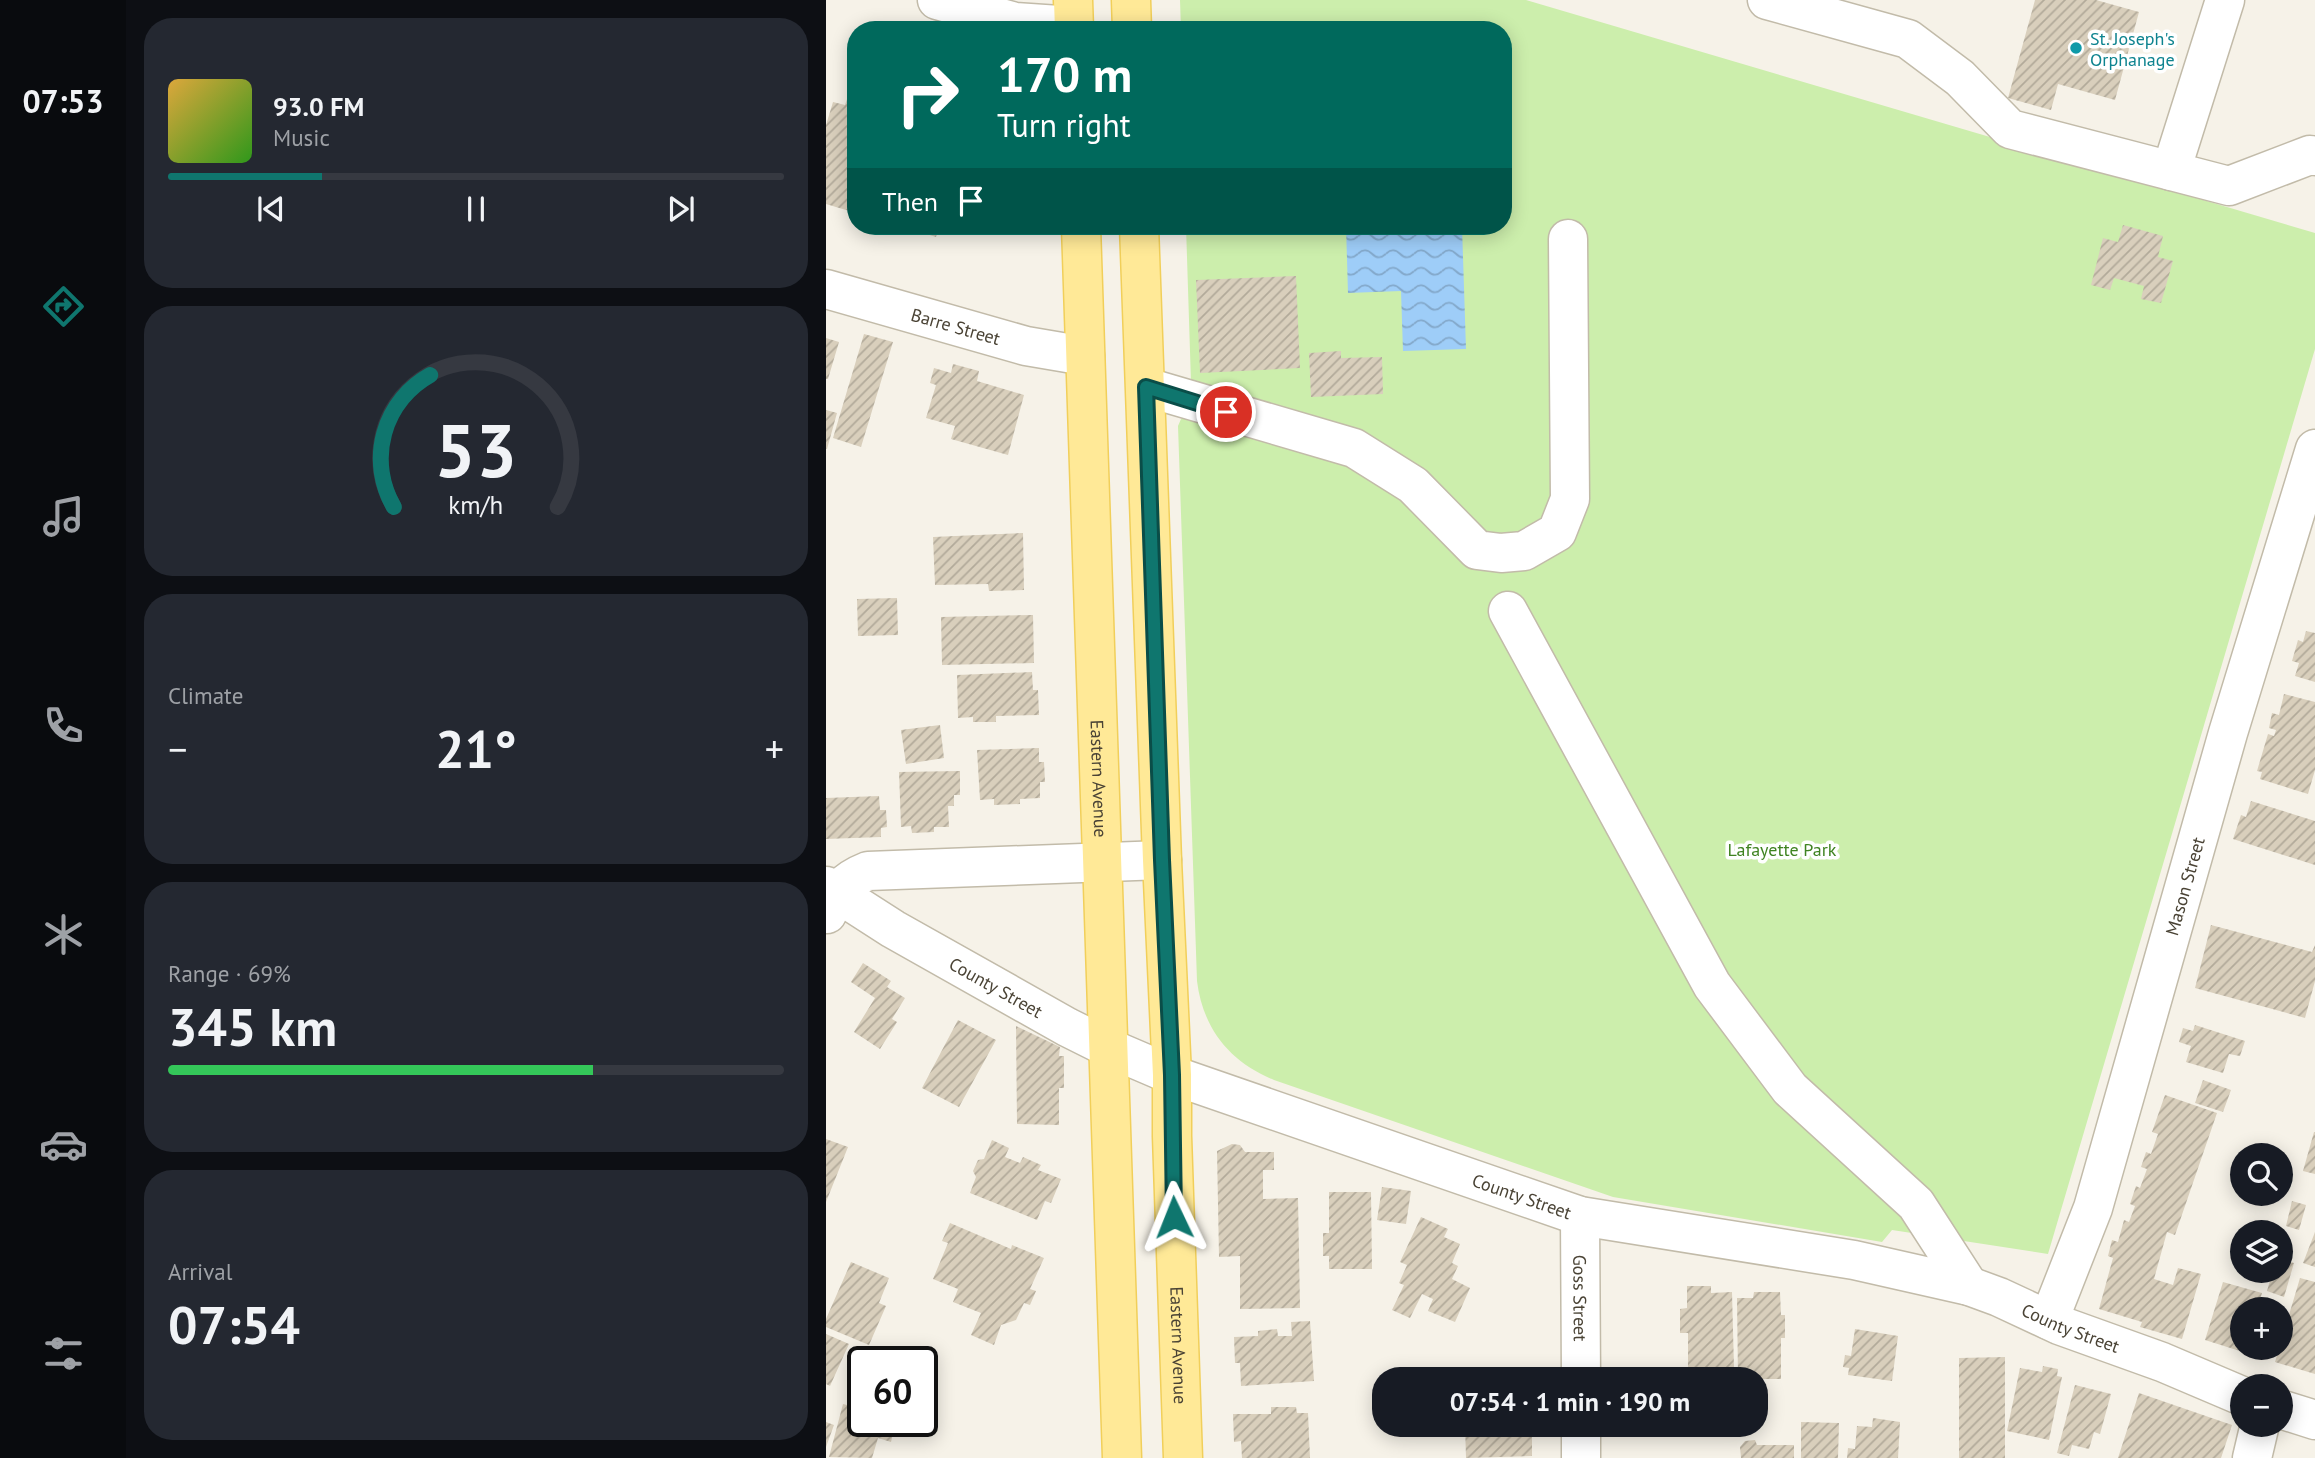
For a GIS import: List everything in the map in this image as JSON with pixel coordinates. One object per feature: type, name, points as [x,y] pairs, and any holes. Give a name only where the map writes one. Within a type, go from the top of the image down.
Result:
[{"type":"main road","points":[[1131,0],[1132,21]]},
{"type":"main road","name":"Eastern Avenue","points":[[1081,235],[1122,1458]]},
{"type":"main road","name":"Eastern Avenue","points":[[1139,235],[1172,1075],[1183,1458]]},
{"type":"street","points":[[937,0],[1011,21]]},
{"type":"street","points":[[1767,0],[1908,39],[1960,78],[2010,129],[2229,186],[2314,150]]},
{"type":"street","points":[[2171,171],[2225,0]]},
{"type":"street","points":[[1146,387],[1354,448],[1413,485],[1477,550],[1501,553],[1524,551],[1557,532],[1570,499],[1568,239]]},
{"type":"street","name":"Barre Street","points":[[826,289],[1026,346],[1085,356]]},
{"type":"street","name":"Mason Street","points":[[2049,1320],[2093,1208],[2228,733],[2315,449]]},
{"type":"street","points":[[1508,611],[1712,985],[1790,1089],[1916,1204],[1969,1286]]},
{"type":"street","name":"County Street","points":[[1162,860],[876,870],[844,883],[829,898],[893,929],[1109,1048],[1172,1075],[1580,1216],[1854,1260],[1969,1286],[2230,1391]]},
{"type":"street","name":"Goss Street","points":[[1580,1216],[1581,1367]]},
{"type":"street","points":[[2293,1413],[2315,1420]]},
{"type":"street","points":[[1581,1437],[1581,1458]]},
{"type":"street","points":[[2252,1458],[2257,1437]]},
{"type":"green space","name":"Lafayette Park","points":[[1180,0],[1526,0],[2315,233],[2315,349],[2048,1254],[1892,1230],[1882,1242],[1613,1197],[1274,1080],[1244,1064],[1221,1042],[1205,1014],[1197,981],[1178,426],[1181,419],[1192,414],[1186,235],[1512,235],[1512,21],[1181,21]]},
{"type":"water","points":[[1346,235],[1462,235],[1466,349],[1403,351],[1401,291],[1348,293]]},
{"type":"building","name":"St. Joseph's Orphanage","points":[[2035,0],[2096,0],[2139,12],[2115,100],[2058,84],[2051,110],[2008,98]]},
{"type":"building","points":[[847,99],[847,210],[826,204],[826,125],[833,102],[845,105]]},
{"type":"building","points":[[2123,225],[2163,236],[2158,257],[2173,261],[2161,303],[2141,299],[2144,286],[2114,278],[2110,290],[2091,285],[2103,238],[2118,242]]},
{"type":"building","points":[[1296,276],[1300,368],[1200,373],[1196,280]]},
{"type":"building","points":[[864,334],[893,342],[861,447],[833,438]]},
{"type":"building","points":[[826,338],[839,342],[828,379],[826,379]]},
{"type":"building","points":[[1341,351],[1341,358],[1382,357],[1383,394],[1311,397],[1309,353]]},
{"type":"building","points":[[953,364],[979,371],[977,381],[1024,395],[1008,455],[951,439],[955,426],[926,418],[936,385],[930,383],[934,368],[951,373]]},
{"type":"building","points":[[826,410],[837,413],[827,449],[826,449]]},
{"type":"building","points":[[1023,533],[1024,590],[989,591],[988,584],[935,585],[933,537]]},
{"type":"building","points":[[897,598],[898,635],[858,636],[857,599]]},
{"type":"building","points":[[1033,615],[1034,663],[942,665],[941,617]]},
{"type":"building","points":[[2306,631],[2315,633],[2315,682],[2295,676],[2299,663],[2292,661],[2298,640],[2303,642]]},
{"type":"building","points":[[1032,672],[1033,690],[1038,690],[1039,715],[996,716],[996,722],[973,722],[973,717],[958,718],[957,675]]},
{"type":"building","points":[[2284,694],[2315,702],[2315,770],[2308,794],[2260,779],[2262,772],[2257,771],[2268,734],[2274,736],[2276,730],[2269,728],[2272,713],[2279,715]]},
{"type":"building","points":[[940,725],[944,758],[906,764],[901,730]]},
{"type":"building","points":[[1039,748],[1039,762],[1044,762],[1045,782],[1040,782],[1040,798],[1020,799],[1020,804],[994,805],[994,799],[980,800],[977,750]]},
{"type":"building","points":[[960,771],[960,795],[954,795],[954,806],[948,806],[949,827],[934,827],[934,832],[912,833],[911,826],[901,827],[899,772]]},
{"type":"building","points":[[879,796],[880,810],[886,810],[887,827],[881,828],[881,837],[826,839],[826,798]]},
{"type":"building","points":[[2251,801],[2315,821],[2315,865],[2233,839],[2241,815],[2246,817]]},
{"type":"building","points":[[2211,925],[2312,952],[2315,945],[2315,981],[2305,1018],[2195,988]]},
{"type":"building","points":[[863,963],[891,981],[887,987],[905,998],[892,1019],[897,1022],[880,1049],[854,1032],[875,998],[851,982]]},
{"type":"building","points":[[958,1020],[996,1040],[959,1107],[922,1088]]},
{"type":"building","points":[[2195,1025],[2245,1041],[2240,1056],[2229,1054],[2223,1073],[2186,1062],[2191,1046],[2179,1042],[2183,1028],[2193,1031]]},
{"type":"building","points":[[1016,1026],[1060,1047],[1059,1056],[1064,1056],[1064,1088],[1059,1088],[1059,1125],[1017,1124]]},
{"type":"building","points":[[2203,1080],[2231,1090],[2223,1112],[2195,1103]]},
{"type":"building","points":[[2165,1095],[2217,1113],[2175,1235],[2167,1232],[2154,1279],[2173,1285],[2178,1268],[2201,1274],[2182,1339],[2140,1327],[2142,1322],[2099,1309],[2113,1258],[2108,1256],[2112,1240],[2118,1242],[2124,1220],[2129,1222],[2135,1206],[2130,1204],[2136,1186],[2140,1188],[2147,1169],[2141,1167],[2146,1152],[2151,1154],[2158,1134],[2152,1132]]},
{"type":"building","points":[[2315,1132],[2315,1174],[2303,1171]]},
{"type":"building","points":[[826,1139],[848,1147],[826,1202]]},
{"type":"building","points":[[992,1140],[1009,1148],[1005,1157],[1020,1163],[1023,1157],[1041,1165],[1038,1170],[1061,1179],[1051,1203],[1045,1201],[1037,1220],[970,1193],[976,1177],[973,1171],[978,1160],[984,1159]]},
{"type":"building","points":[[1232,1144],[1240,1145],[1245,1152],[1274,1152],[1274,1170],[1263,1170],[1263,1199],[1298,1198],[1300,1308],[1240,1309],[1240,1256],[1219,1257],[1217,1151]]},
{"type":"building","points":[[1382,1187],[1411,1191],[1406,1224],[1377,1220]]},
{"type":"building","points":[[1329,1192],[1371,1192],[1372,1269],[1329,1269],[1329,1256],[1323,1256],[1323,1233],[1329,1233]]},
{"type":"building","points":[[2293,1201],[2306,1205],[2299,1230],[2293,1228],[2293,1220],[2287,1220]]},
{"type":"building","points":[[1421,1217],[1448,1229],[1444,1237],[1460,1244],[1452,1263],[1458,1266],[1452,1279],[1470,1288],[1455,1322],[1428,1311],[1433,1299],[1422,1294],[1410,1318],[1392,1310],[1404,1285],[1399,1283],[1407,1265],[1400,1262]]},
{"type":"building","points":[[950,1223],[1011,1249],[1012,1245],[1044,1258],[1030,1289],[1036,1291],[1030,1305],[1024,1303],[1016,1320],[1001,1325],[994,1345],[971,1335],[981,1313],[953,1302],[958,1289],[933,1279],[948,1243],[942,1241]]},
{"type":"building","points":[[2315,1232],[2315,1267],[2303,1263]]},
{"type":"building","points":[[851,1262],[889,1278],[879,1303],[886,1306],[869,1345],[826,1327],[826,1319]]},
{"type":"building","points":[[2300,1278],[2315,1282],[2315,1374],[2275,1362],[2293,1360],[2293,1302]]},
{"type":"building","points":[[2223,1282],[2262,1293],[2261,1297],[2230,1297],[2230,1348],[2205,1340]]},
{"type":"building","points":[[2269,1283],[2288,1283],[2284,1297],[2267,1291]]},
{"type":"building","points":[[1687,1286],[1711,1286],[1711,1293],[1732,1292],[1734,1367],[1688,1367],[1688,1333],[1680,1333],[1680,1309],[1687,1308]]},
{"type":"building","points":[[1754,1292],[1780,1292],[1781,1315],[1785,1315],[1785,1338],[1781,1338],[1781,1379],[1768,1379],[1768,1367],[1738,1367],[1737,1298],[1753,1298]]},
{"type":"building","points":[[1310,1321],[1314,1381],[1241,1386],[1240,1363],[1235,1363],[1234,1337],[1258,1336],[1258,1331],[1277,1329],[1278,1336],[1292,1336],[1291,1322]]},
{"type":"building","points":[[1855,1329],[1898,1336],[1892,1381],[1848,1375],[1849,1368],[1843,1367],[1845,1355],[1851,1356]]},
{"type":"building","points":[[826,1334],[849,1344],[830,1386],[826,1384]]},
{"type":"building","points":[[2005,1357],[2005,1458],[1959,1458],[1959,1358]]},
{"type":"building","points":[[2043,1366],[2058,1369],[2057,1376],[2062,1377],[2049,1440],[2007,1431],[2020,1368],[2042,1372]]},
{"type":"building","points":[[2075,1385],[2111,1394],[2100,1434],[2094,1432],[2089,1449],[2072,1445],[2069,1456],[2057,1453]]},
{"type":"building","points":[[2139,1393],[2230,1424],[2221,1458],[2118,1458]]},
{"type":"building","points":[[843,1404],[847,1405],[847,1437],[892,1437],[891,1442],[878,1438],[872,1458],[829,1457]]},
{"type":"building","points":[[1271,1407],[1296,1407],[1297,1413],[1308,1413],[1310,1458],[1242,1458],[1241,1441],[1234,1442],[1233,1414],[1271,1414]]},
{"type":"building","points":[[1873,1418],[1900,1422],[1898,1458],[1847,1458],[1848,1448],[1855,1449],[1857,1426],[1872,1427]]},
{"type":"building","points":[[826,1422],[834,1425],[826,1447]]},
{"type":"building","points":[[1801,1422],[1839,1423],[1838,1458],[1801,1458]]},
{"type":"building","points":[[1465,1437],[1532,1437],[1532,1456],[1466,1458]]},
{"type":"building","points":[[1755,1440],[1757,1445],[1794,1445],[1794,1458],[1741,1458],[1740,1447],[1745,1441]]},
{"type":"place","name":"St. Joseph's Orphanage","points":[[2076,48]]},
{"type":"route","points":[[1174,1217],[1172,1075],[1146,387],[1226,412]]}]
